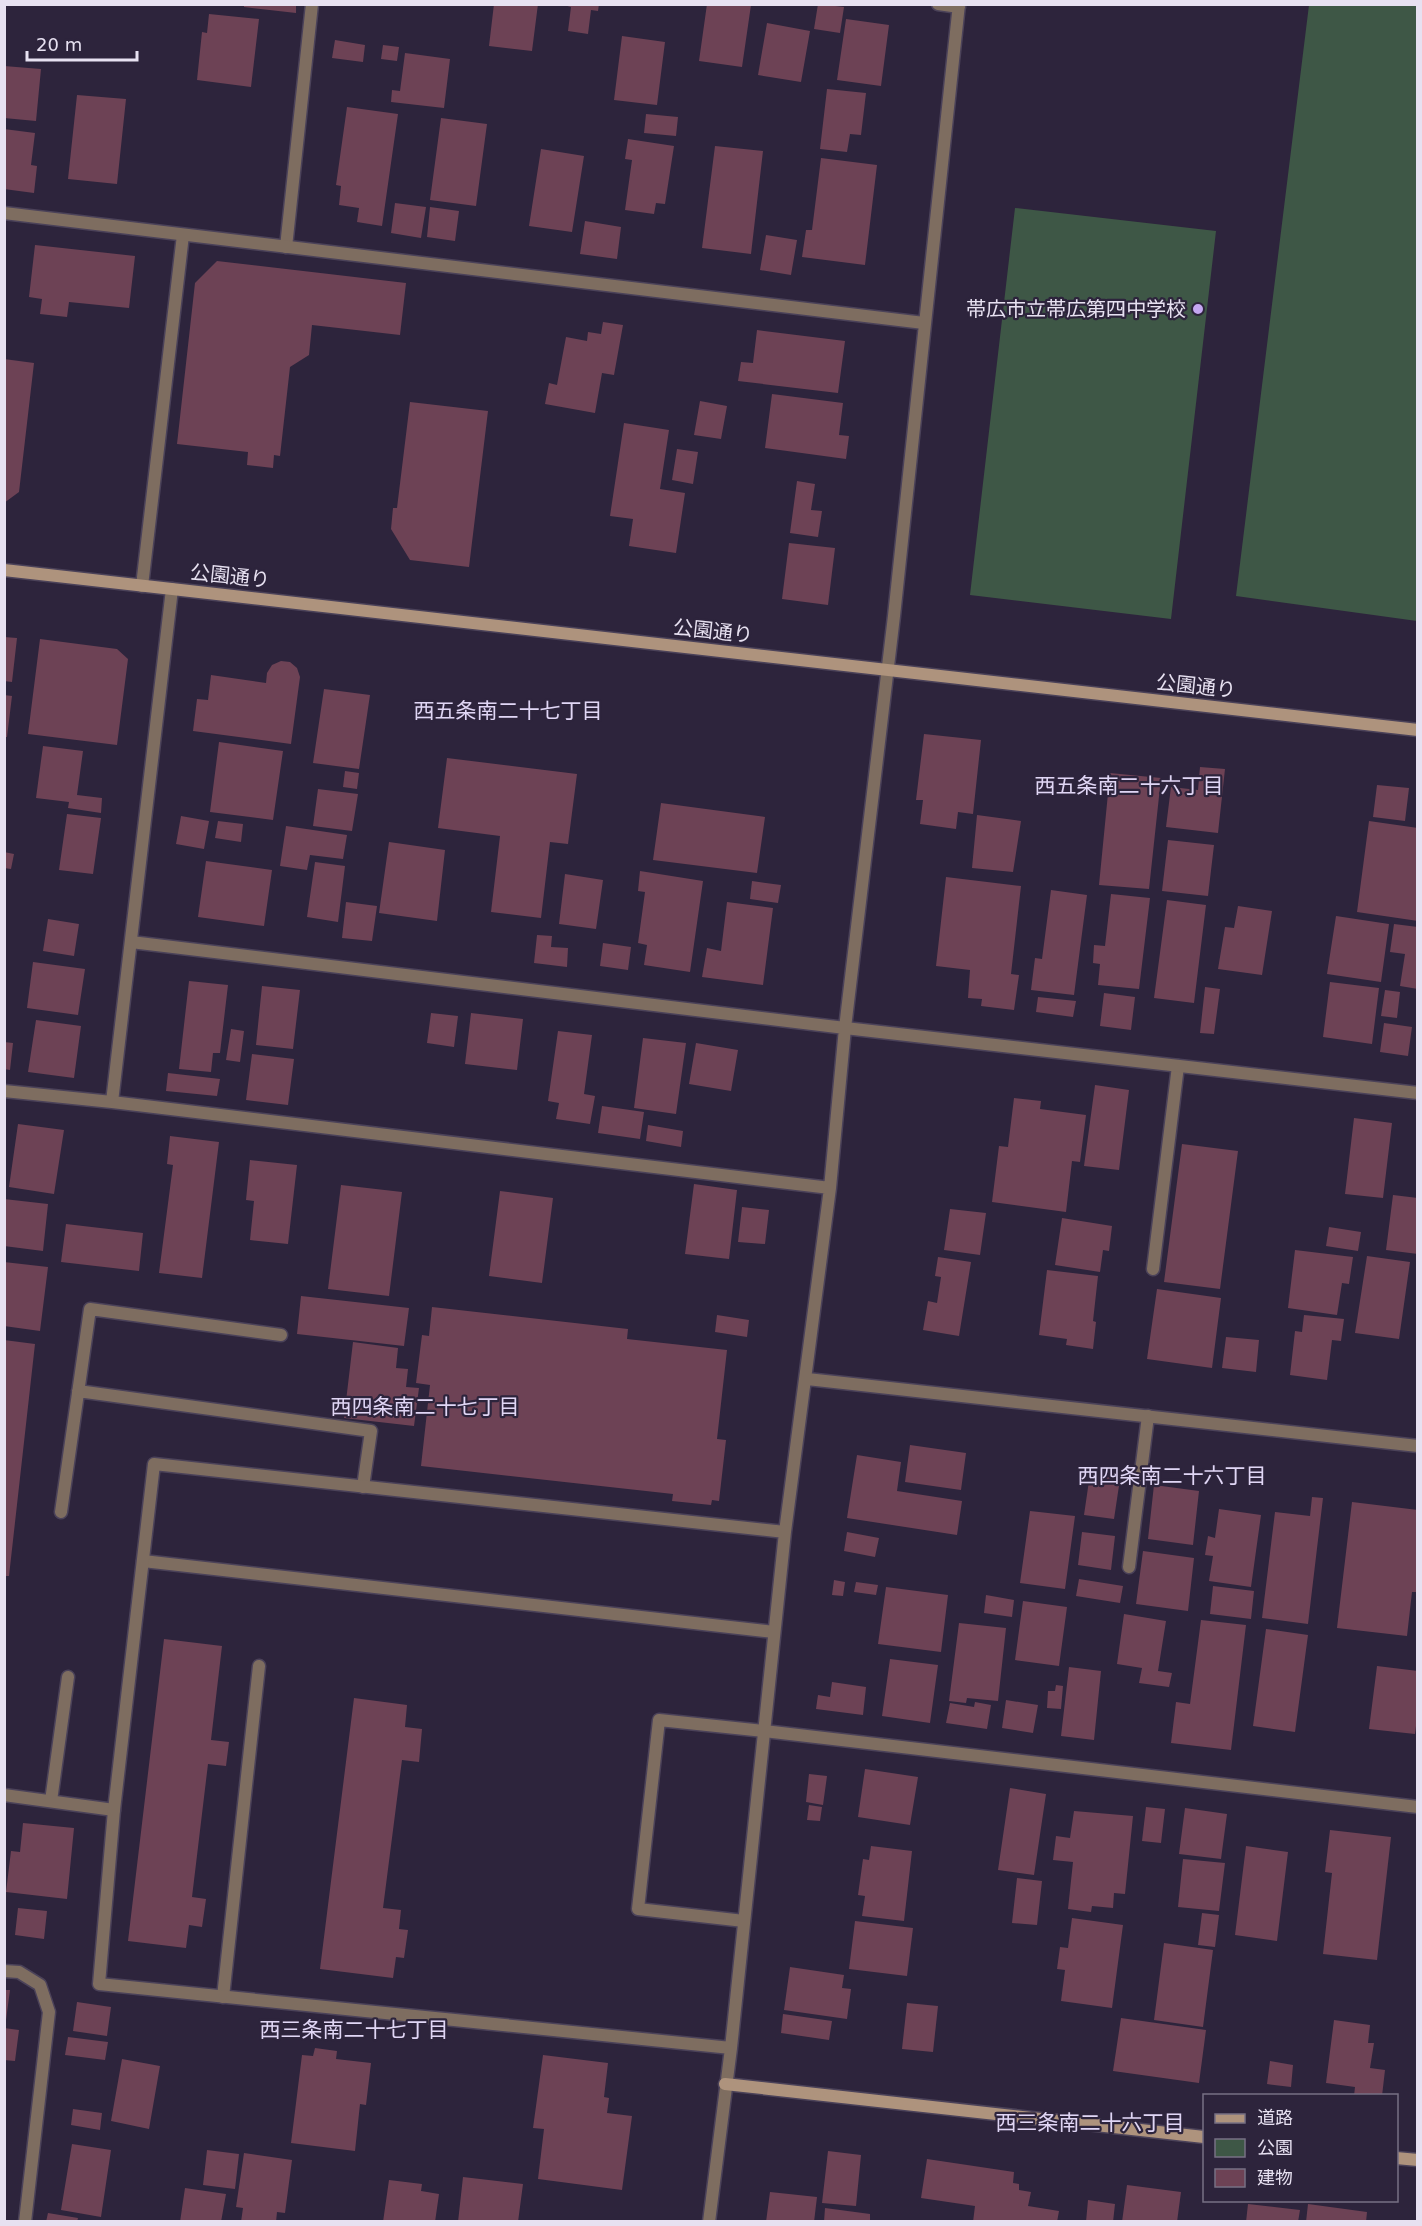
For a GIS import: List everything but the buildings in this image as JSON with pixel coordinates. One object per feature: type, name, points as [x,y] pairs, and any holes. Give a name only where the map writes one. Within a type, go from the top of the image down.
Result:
[{"type":"street","points":[[286,247],[312,4]]},
{"type":"street","points":[[709,2222],[744,1921],[785,1532],[807,1378],[830,1188],[845,1028],[887,671],[959,6],[938,4]]},
{"type":"street","points":[[4,213],[924,323]]},
{"type":"street","points":[[142,586],[183,235]]},
{"type":"street","name":"公園通り","points":[[4,570],[1418,730]]},
{"type":"street","points":[[112,1102],[172,589]]},
{"type":"street","points":[[131,942],[845,1028],[1418,1093]]},
{"type":"street","points":[[1153,1269],[1178,1066]]},
{"type":"street","points":[[4,1091],[830,1188]]},
{"type":"street","points":[[61,1512],[90,1309],[281,1335]]},
{"type":"street","points":[[807,1378],[1418,1446]]},
{"type":"street","points":[[78,1391],[371,1431],[363,1487]]},
{"type":"street","points":[[1129,1567],[1148,1416]]},
{"type":"street","points":[[730,2048],[99,1984],[114,1810],[154,1464],[785,1532]]},
{"type":"street","points":[[143,1561],[774,1632]]},
{"type":"street","points":[[223,1997],[259,1666]]},
{"type":"street","points":[[51,1801],[68,1677]]},
{"type":"street","points":[[744,1921],[638,1909],[659,1720],[1418,1807]]},
{"type":"street","points":[[4,1795],[114,1810]]},
{"type":"street","points":[[4,1971],[19,1972],[40,1985],[49,2012],[25,2222]]},
{"type":"street","points":[[725,2084],[1203,2137]]},
{"type":"street","points":[[1398,2158],[1418,2160]]},
{"type":"green space","points":[[1309,5],[1417,5],[1417,621],[1236,596]]},
{"type":"green space","points":[[1015,208],[1216,231],[1171,619],[970,595]]},
{"type":"place","name":"帯広市立帯広第四中学校","points":[[1198,309]]},
{"type":"district","name":"西五条南二十七丁目","points":[[508,711]]},
{"type":"district","name":"西五条南二十六丁目","points":[[1129,786]]},
{"type":"district","name":"西四条南二十七丁目","points":[[425,1407]]},
{"type":"district","name":"西四条南二十六丁目","points":[[1172,1476]]},
{"type":"district","name":"西三条南二十七丁目","points":[[354,2030]]},
{"type":"district","name":"西三条南二十六丁目","points":[[1090,2123]]}]
